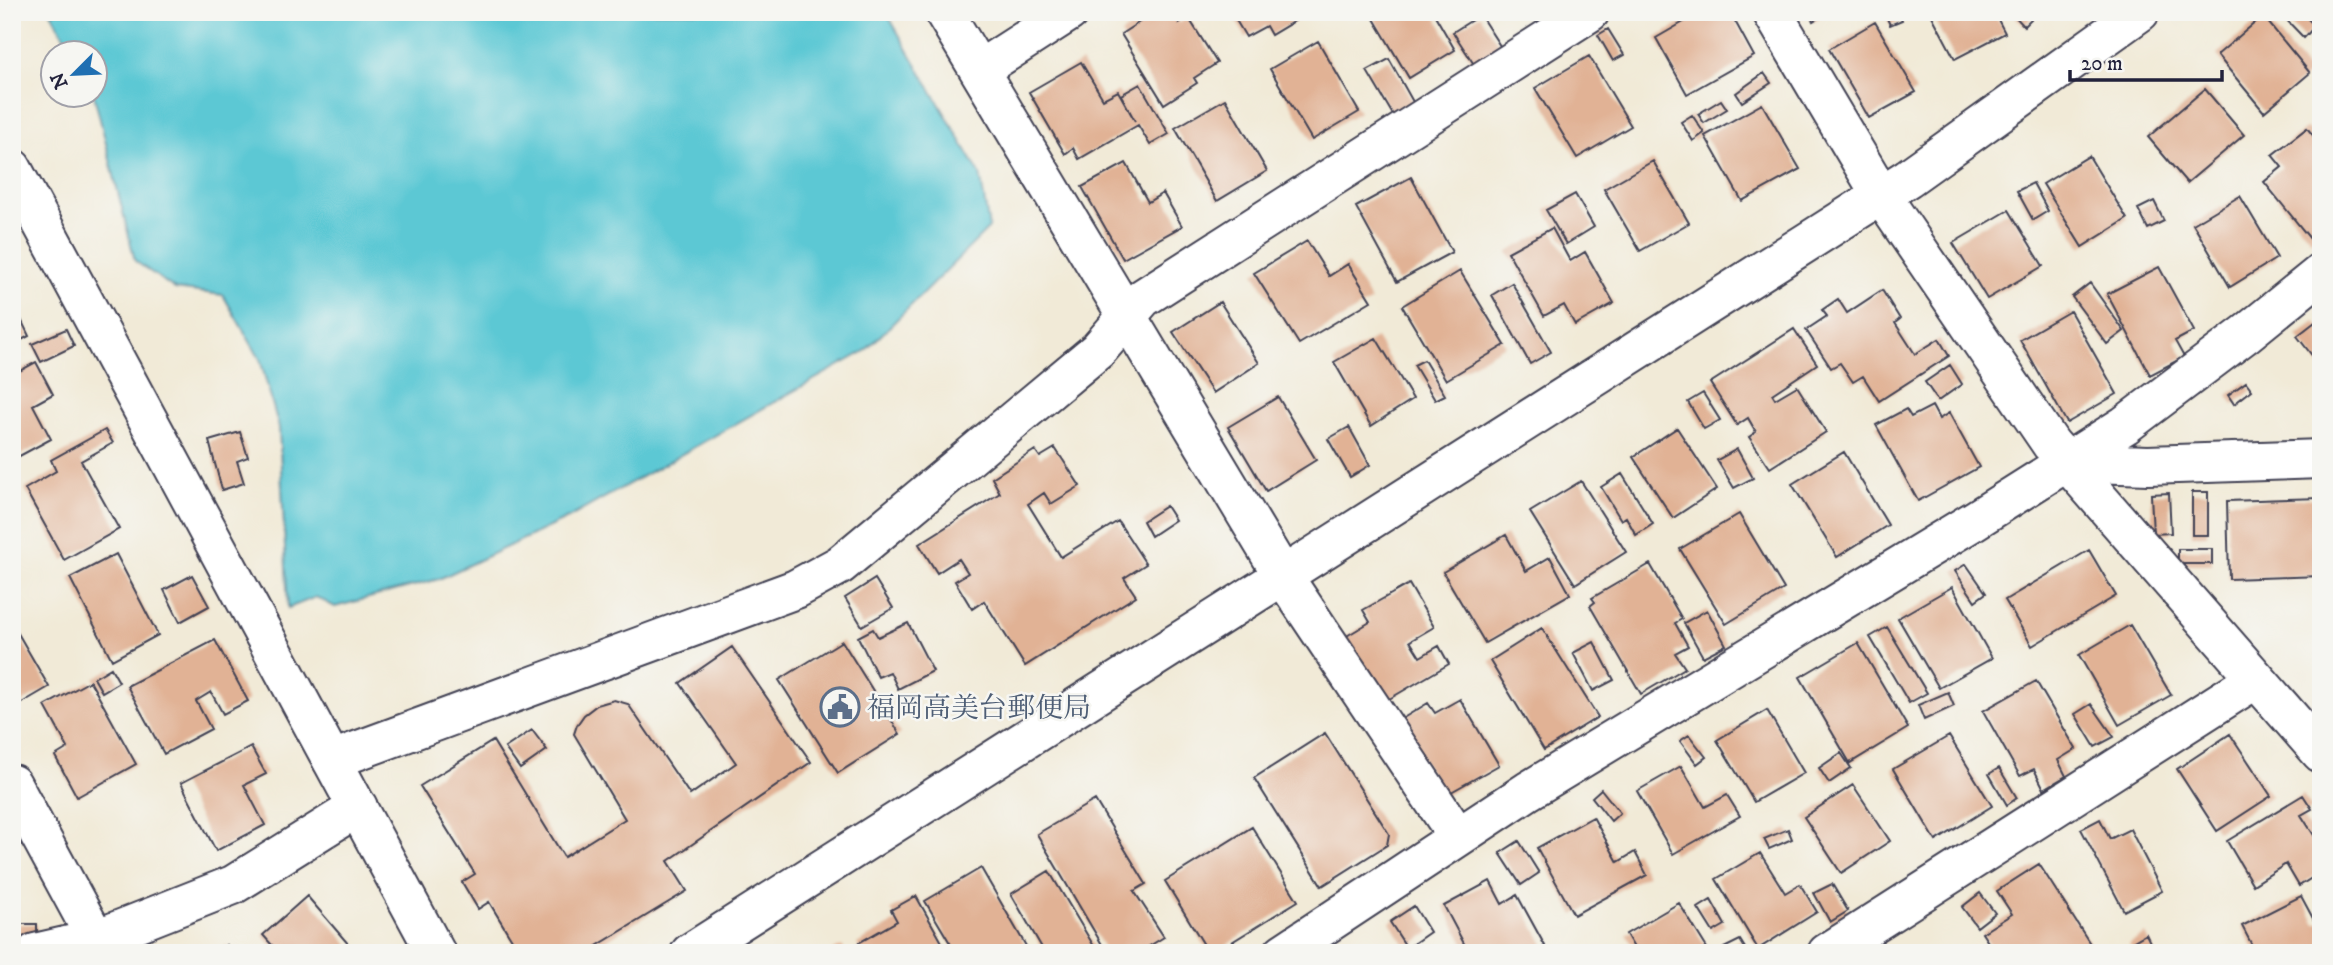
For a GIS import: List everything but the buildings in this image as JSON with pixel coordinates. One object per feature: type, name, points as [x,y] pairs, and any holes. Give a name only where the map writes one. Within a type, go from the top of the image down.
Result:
[{"type":"street","points":[[944,12],[1283,576],[1458,837]]},
{"type":"street","points":[[979,70],[1069,12]]},
{"type":"street","points":[[332,760],[796,589],[840,565],[1098,350],[1143,298],[1590,12]]},
{"type":"street","points":[[1772,12],[1881,195],[2051,443],[2321,753]]},
{"type":"street","points":[[690,953],[1908,178],[2140,12]]},
{"type":"street","points":[[17,188],[436,953]]},
{"type":"street","points":[[1283,953],[1540,784],[2125,425],[2321,273]]},
{"type":"street","points":[[2067,462],[2148,465],[2321,459]]},
{"type":"street","points":[[1828,953],[2256,679]]},
{"type":"street","points":[[12,784],[96,939]]},
{"type":"street","points":[[36,953],[96,939],[233,885],[358,807]]},
{"type":"water","points":[[51,12],[886,12],[980,174],[989,228],[865,351],[570,517],[439,579],[335,607],[316,597],[288,608],[279,428],[260,359],[223,295],[175,289],[135,261],[97,108],[108,108],[108,38],[65,38]]},
{"type":"place","name":"福岡高美台郵便局","points":[[840,707]]}]
